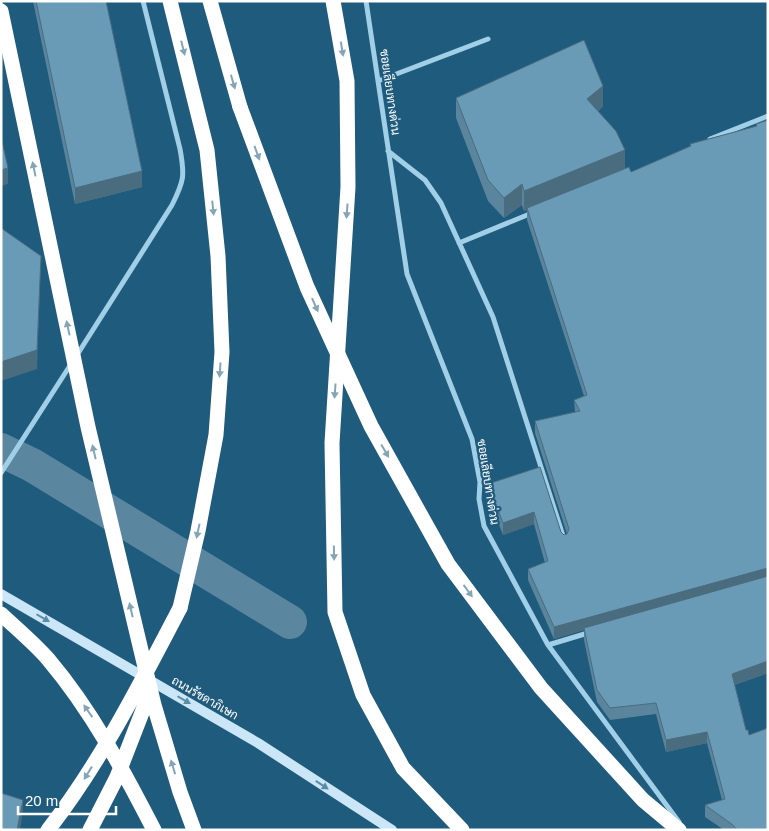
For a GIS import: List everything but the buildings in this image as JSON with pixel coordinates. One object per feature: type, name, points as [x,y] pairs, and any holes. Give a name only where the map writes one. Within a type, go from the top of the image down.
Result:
[{"type":"highway","points":[[90,830],[117,777],[137,729],[180,608],[198,531],[216,435],[222,352],[218,256],[207,150],[170,1]]},
{"type":"highway","points":[[210,1],[240,107],[307,287],[370,426],[448,564],[541,688],[643,800],[678,830]]},
{"type":"highway","points":[[334,1],[347,81],[348,187],[332,443],[335,612],[363,695],[403,768],[462,830]]},
{"type":"highway","points":[[1,11],[88,427],[154,705],[180,792],[194,830]]},
{"type":"highway","points":[[48,830],[64,810],[113,734],[180,608]]},
{"type":"highway","points":[[1,614],[47,658],[83,704],[113,752],[154,830]]},
{"type":"main road","name":"ถนนรัชดาภิเษก","points":[[1,594],[258,743],[392,830]]},
{"type":"street","points":[[1,473],[172,205],[183,180],[184,169],[180,149],[143,1]]},
{"type":"street","name":"ซอยเลียบทางด่วน","points":[[366,1],[407,274],[472,439],[480,482],[480,499],[484,526],[548,645],[685,830]]},
{"type":"street","points":[[378,81],[488,39]]},
{"type":"street","points":[[701,143],[768,116]]},
{"type":"street","points":[[388,151],[425,180],[441,204],[493,317],[565,542]]},
{"type":"street","points":[[459,243],[540,210]]},
{"type":"street","points":[[548,645],[596,631]]},
{"type":"waterway","points":[[1,450],[32,465],[290,622]]}]
